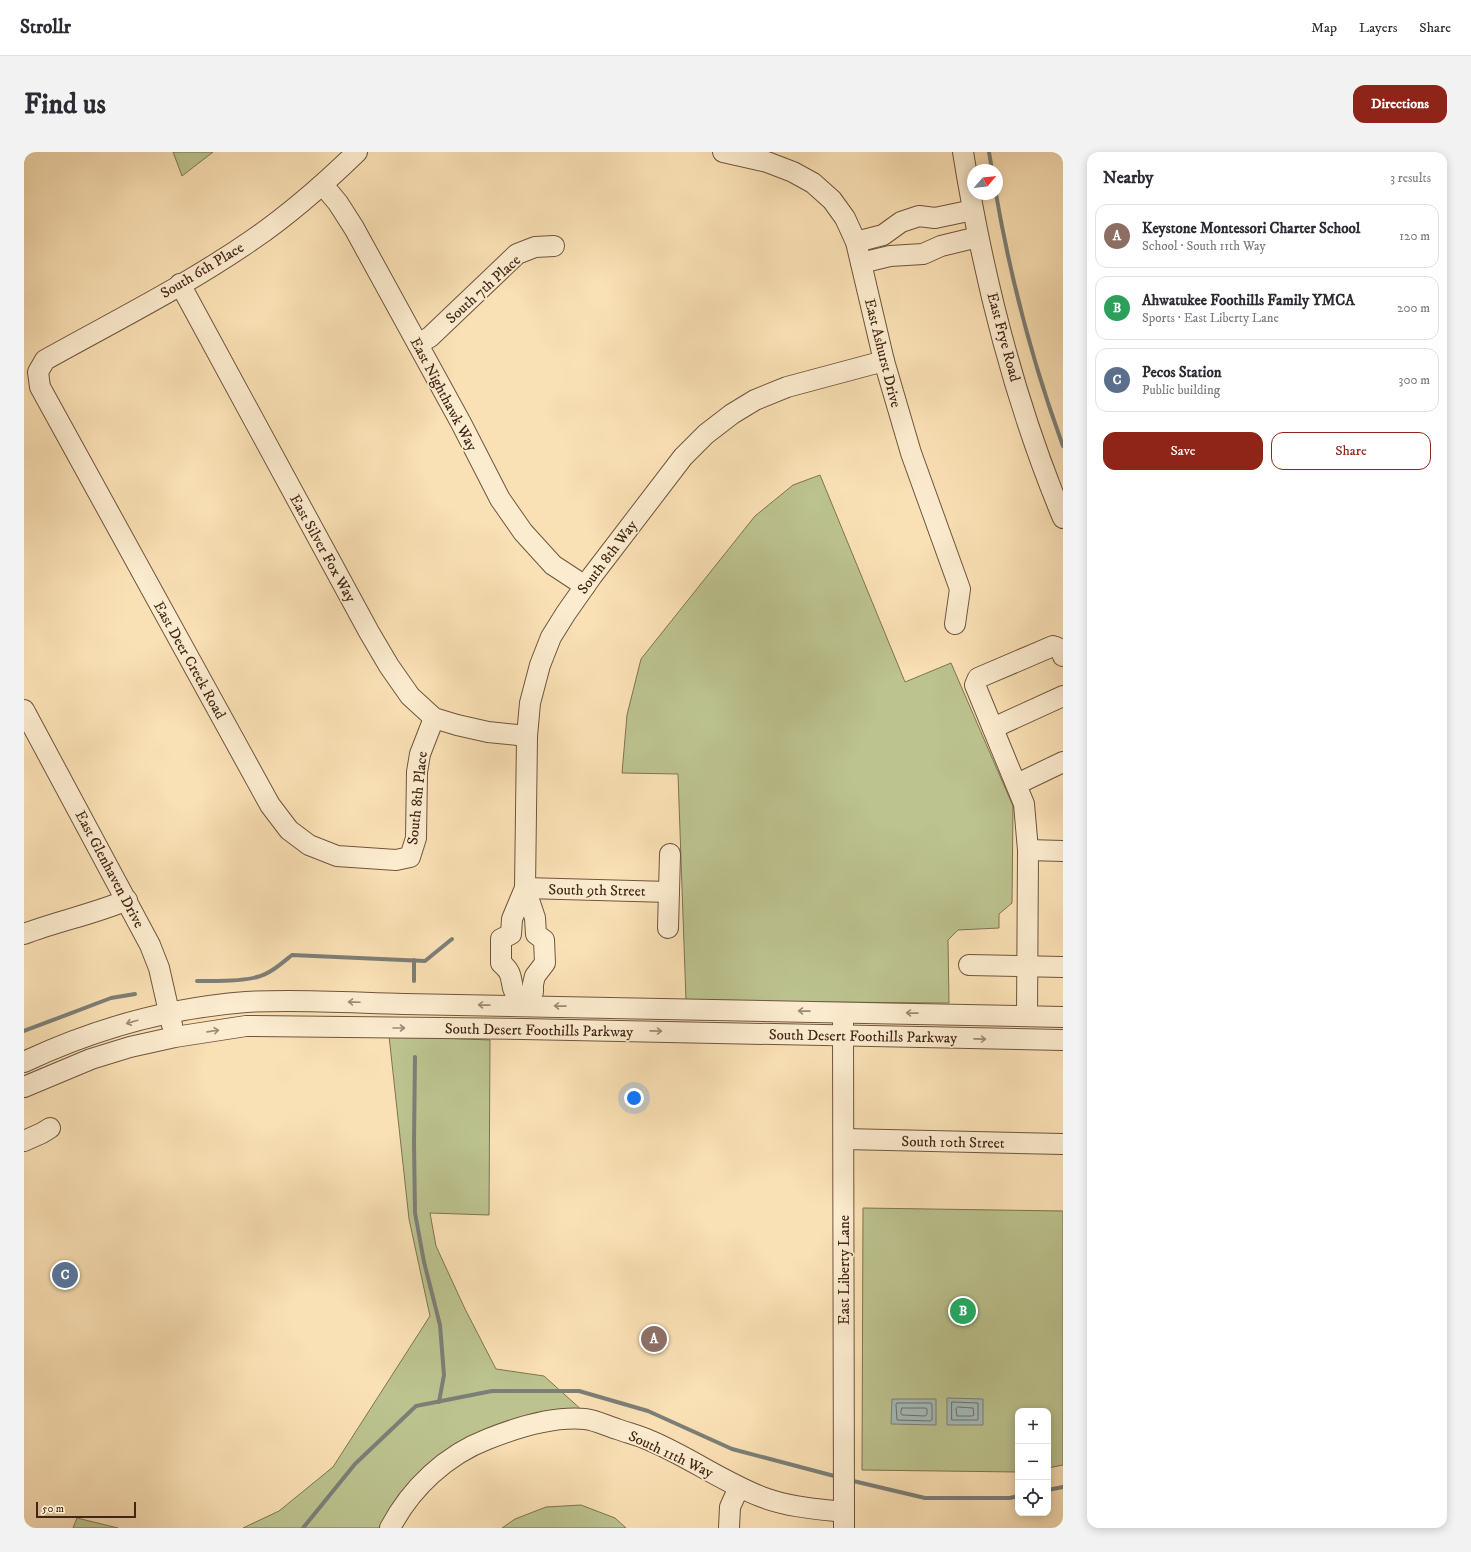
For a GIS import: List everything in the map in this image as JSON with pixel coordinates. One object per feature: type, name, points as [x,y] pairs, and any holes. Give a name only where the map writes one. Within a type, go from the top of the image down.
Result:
[{"type":"street","name":"South 6th Place","points":[[38,372],[45,360],[180,284],[254,239],[323,185],[357,152]]},
{"type":"street","name":"East Ashurst Drive","points":[[723,152],[767,162],[813,182],[832,200],[845,218],[856,242],[884,361],[911,453],[960,589],[955,624]]},
{"type":"street","name":"East Frye Road","points":[[963,152],[978,237],[1000,324],[1023,408],[1063,518]]},
{"type":"street","name":"East Nighthawk Way","points":[[323,185],[338,203],[354,228],[418,344],[500,499],[523,532],[553,565],[585,586]]},
{"type":"street","points":[[856,242],[883,235],[901,222],[920,216],[936,218],[973,210]]},
{"type":"street","points":[[936,218],[941,246]]},
{"type":"street","points":[[901,222],[908,255]]},
{"type":"street","points":[[861,264],[890,256],[923,254],[941,246],[978,237]]},
{"type":"street","name":"South 7th Place","points":[[418,344],[430,337],[517,254],[535,247],[554,246]]},
{"type":"street","name":"East Silver Fox Way","points":[[180,284],[389,666],[410,696],[434,718],[488,732],[527,736]]},
{"type":"street","name":"South 8th Way","points":[[525,888],[512,919],[511,934],[501,940],[501,963],[508,970],[513,979],[514,989],[522,1006],[533,992],[532,984],[534,976],[545,963],[544,940],[536,934],[535,918],[525,888],[527,736],[530,703],[540,665],[551,637],[585,586],[683,457],[706,434],[732,414],[754,400],[787,387],[884,361]]},
{"type":"street","name":"East Deer Creek Road","points":[[38,372],[40,386],[270,805],[289,830],[309,845],[337,856],[396,860],[410,857]]},
{"type":"street","points":[[1027,1016],[1028,850],[1024,804],[975,685],[978,678],[1053,646],[1060,650],[1063,656]]},
{"type":"street","points":[[993,728],[1063,696]]},
{"type":"street","name":"East Glenhaven Drive","points":[[24,710],[150,944],[159,968],[175,1037]]},
{"type":"street","name":"South 8th Place","points":[[410,857],[416,838],[417,772],[422,747],[434,718]]},
{"type":"street","points":[[1017,784],[1063,762]]},
{"type":"street","points":[[1028,850],[1063,851]]},
{"type":"street","points":[[668,928],[670,854]]},
{"type":"street","name":"South 9th Street","points":[[525,888],[669,892]]},
{"type":"street","points":[[24,934],[61,921],[110,907],[127,900]]},
{"type":"street","points":[[511,934],[536,934]]},
{"type":"street","points":[[969,965],[1063,967]]},
{"type":"street","points":[[508,970],[538,970]]},
{"type":"street","name":"South Desert Foothills Parkway","points":[[24,1062],[63,1044],[170,1012],[260,1001],[1063,1017]]},
{"type":"street","name":"East Liberty Lane","points":[[843,1012],[845,1513]]},
{"type":"street","name":"South Desert Foothills Parkway","points":[[24,1087],[98,1056],[130,1047],[175,1037],[246,1026],[531,1029],[1063,1040]]},
{"type":"street","points":[[24,1141],[50,1128]]},
{"type":"street","name":"South 10th Street","points":[[844,1139],[1063,1144]]},
{"type":"street","name":"South 11th Way","points":[[390,1528],[416,1489],[442,1464],[470,1446],[528,1425],[551,1421],[586,1419],[651,1440],[739,1487],[780,1503],[845,1513]]},
{"type":"street","points":[[729,1528],[730,1507],[739,1487]]},
{"type":"green space","points":[[173,152],[213,152],[182,176]]},
{"type":"green space","points":[[820,475],[905,682],[951,663],[1013,806],[1012,903],[999,914],[999,928],[958,930],[948,940],[949,1003],[686,1001],[678,774],[622,773],[627,715],[641,659],[755,516],[793,485]]},
{"type":"green space","points":[[389,1036],[490,1040],[489,1215],[430,1213],[436,1246],[465,1309],[496,1369],[544,1376],[584,1412],[488,1430],[384,1528],[243,1528],[279,1511],[333,1467],[430,1316],[409,1219]]},
{"type":"green space","points":[[863,1208],[1063,1211],[1063,1465],[1051,1467],[1051,1408],[1015,1408],[1015,1472],[862,1470]]},
{"type":"green space","points":[[581,1505],[615,1518],[626,1528],[502,1528],[515,1519],[546,1507]]},
{"type":"green space","points":[[77,1518],[118,1528],[73,1528]]},
{"type":"water","points":[[947,1398],[983,1399],[983,1425],[947,1425]]},
{"type":"water","points":[[892,1399],[936,1399],[936,1425],[891,1424]]},
{"type":"waterway","points":[[989,152],[991,164]]},
{"type":"waterway","points":[[997,200],[1024,322],[1042,384],[1063,446]]},
{"type":"waterway","points":[[197,981],[251,979],[262,976],[280,965],[292,955],[425,961],[452,939]]},
{"type":"waterway","points":[[414,960],[414,981]]},
{"type":"waterway","points":[[24,1031],[111,998],[135,994]]},
{"type":"waterway","points":[[415,1057],[415,1213],[424,1262],[440,1325],[444,1375],[439,1402]]},
{"type":"waterway","points":[[303,1528],[355,1464],[416,1406],[492,1391],[579,1391],[648,1411],[732,1449],[838,1477]]},
{"type":"waterway","points":[[849,1480],[925,1498],[1015,1497]]},
{"type":"waterway","points":[[1051,1489],[1063,1487]]},
{"type":"place","name":"Pecos Station","points":[[65,1275]]},
{"type":"place","name":"Ahwatukee Foothills Family YMCA","points":[[963,1311]]},
{"type":"place","name":"Keystone Montessori Charter School","points":[[654,1339]]}]
